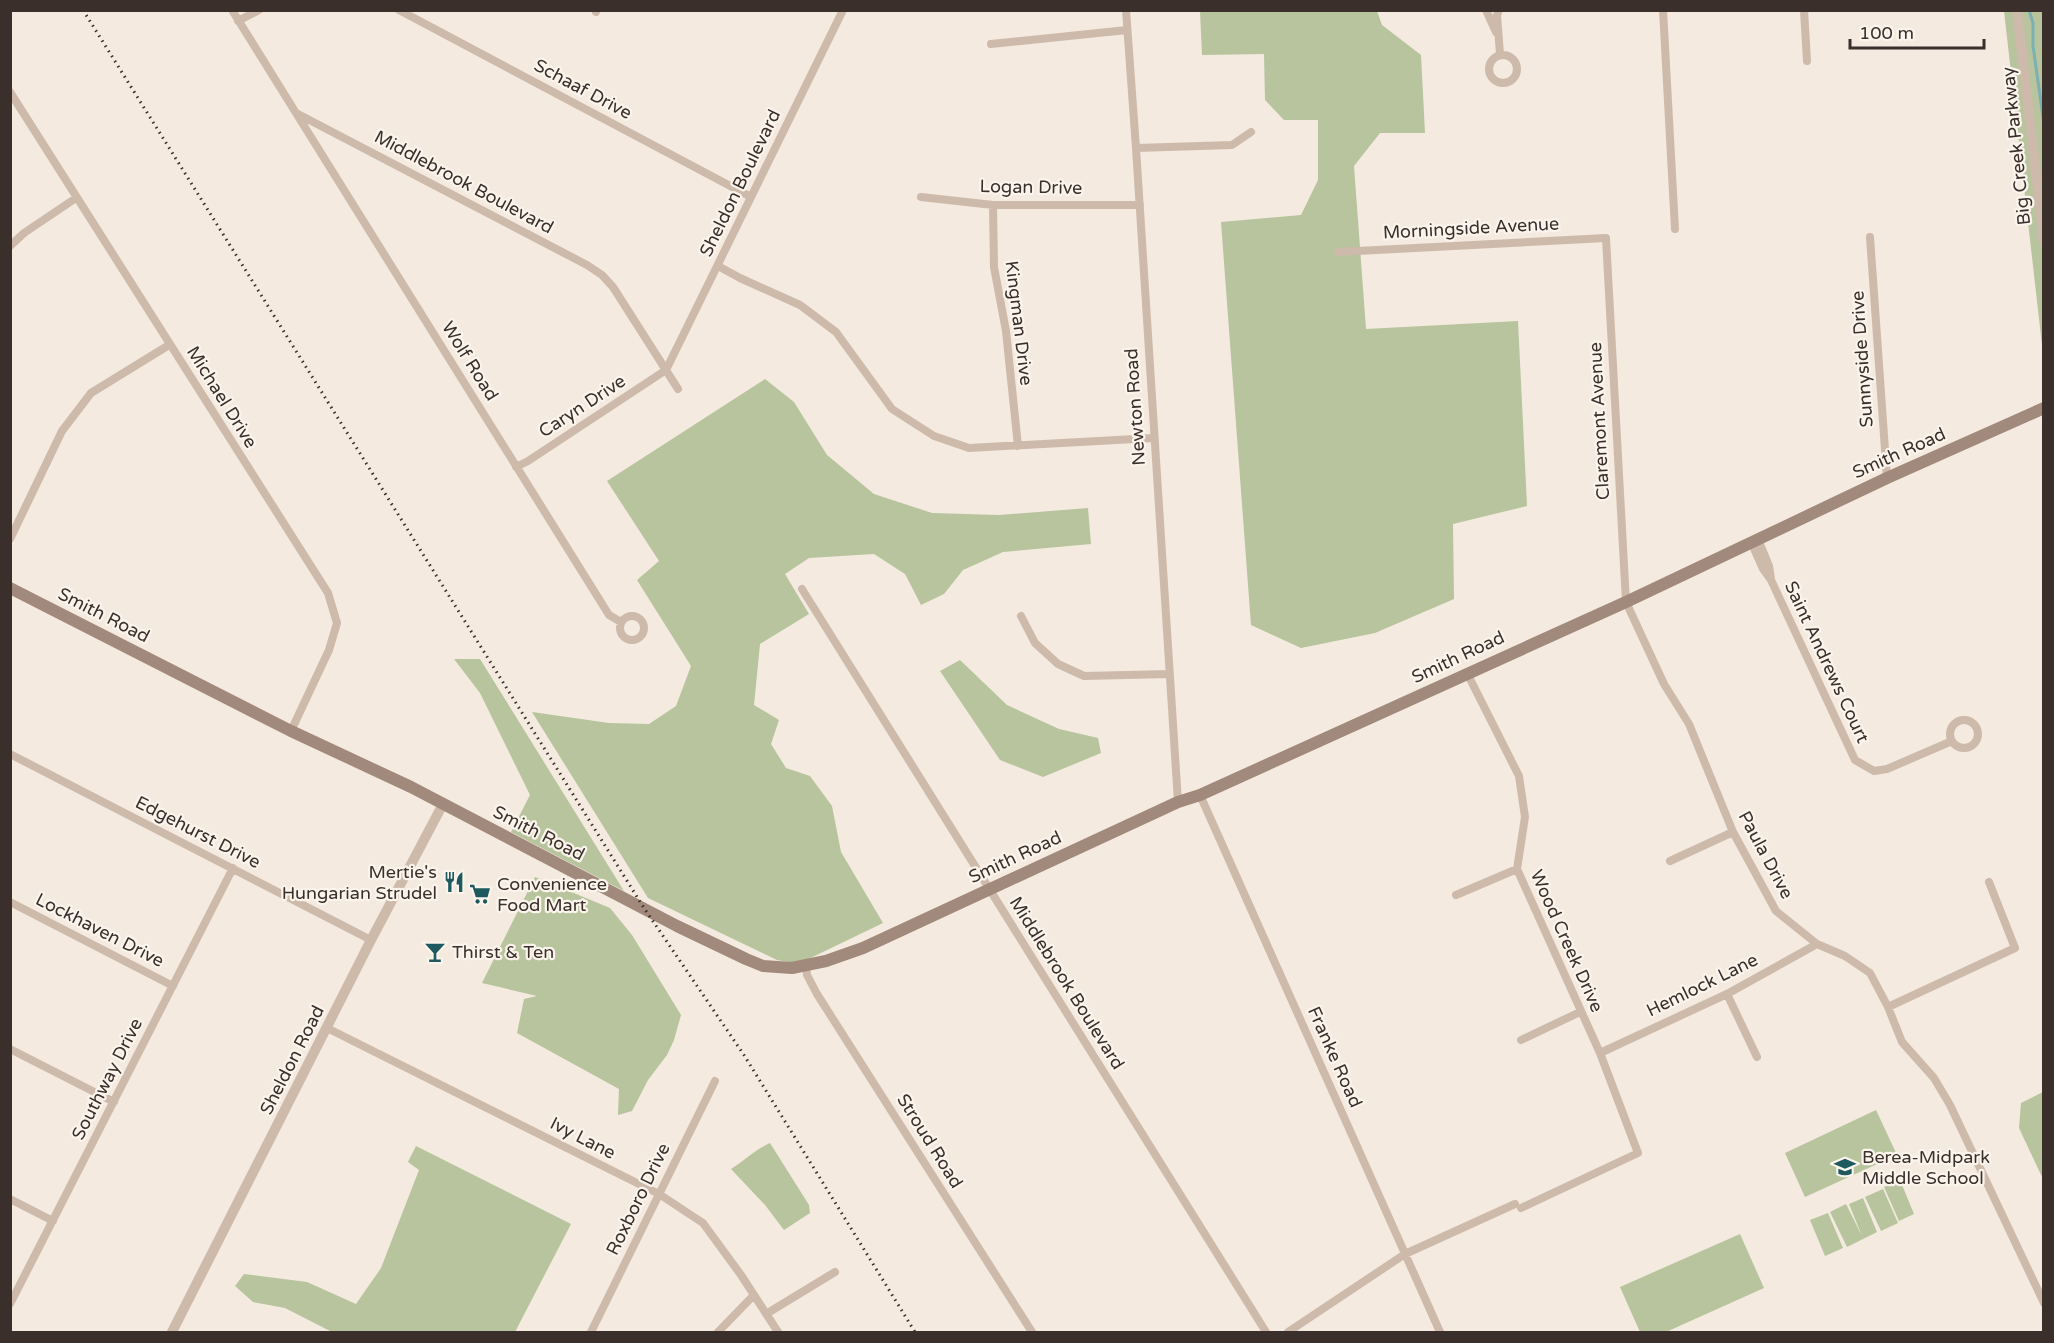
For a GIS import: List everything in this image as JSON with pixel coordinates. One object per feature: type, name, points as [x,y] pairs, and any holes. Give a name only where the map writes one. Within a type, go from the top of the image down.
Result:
[{"type":"main road","name":"Smith Road","points":[[10,588],[291,731],[411,787],[677,926],[746,959],[763,966],[776,968],[806,966],[860,949],[1178,802],[1200,795],[1626,602],[1887,478],[2043,408]]},
{"type":"street","points":[[232,10],[296,113]]},
{"type":"street","points":[[238,21],[259,10]]},
{"type":"street","name":"Schaaf Drive","points":[[399,10],[751,196]]},
{"type":"street","name":"Sheldon Boulevard","points":[[666,370],[843,10]]},
{"type":"street","name":"Newton Road","points":[[1126,10],[1137,148],[1178,802]]},
{"type":"street","points":[[1486,10],[1499,37]]},
{"type":"street","points":[[1499,10],[1497,15],[1500,54]]},
{"type":"street","points":[[1663,10],[1675,229]]},
{"type":"street","points":[[1804,10],[1807,61]]},
{"type":"street","name":"Big Creek Parkway","points":[[2017,10],[2043,243]]},
{"type":"street","points":[[991,44],[1127,30]]},
{"type":"street","name":"Michael Drive","points":[[10,92],[328,594],[337,623],[329,650],[291,731]]},
{"type":"street","name":"Middlebrook Boulevard","points":[[296,113],[595,270],[613,287],[678,389]]},
{"type":"street","name":"Wolf Road","points":[[296,113],[609,615],[621,622]]},
{"type":"street","points":[[1137,148],[1232,144],[1251,132]]},
{"type":"street","name":"Logan Drive","points":[[921,197],[993,205],[1140,205]]},
{"type":"street","points":[[10,246],[24,233],[76,198]]},
{"type":"street","name":"Kingman Drive","points":[[993,205],[994,267],[1006,331],[1018,446]]},
{"type":"street","name":"Morningside Avenue","points":[[1338,252],[1606,237]]},
{"type":"street","name":"Claremont Avenue","points":[[1606,237],[1626,602]]},
{"type":"street","name":"Sunnyside Drive","points":[[1870,237],[1887,478]]},
{"type":"street","points":[[718,266],[800,305],[836,332],[892,409],[934,436],[969,448],[1154,438]]},
{"type":"street","points":[[10,539],[63,431],[91,393],[170,345]]},
{"type":"street","name":"Caryn Drive","points":[[516,467],[666,370]]},
{"type":"street","name":"Saint Andrews Court","points":[[1754,541],[1763,569],[1771,580],[1855,760],[1874,771],[1887,769],[1952,741]]},
{"type":"street","name":"Middlebrook Boulevard","points":[[802,589],[1266,1332]]},
{"type":"street","name":"Paula Drive","points":[[1626,602],[1664,684],[1689,724],[1733,832],[1776,911],[1817,944],[1845,956],[1870,973],[1888,1007],[1902,1042],[1934,1078],[1950,1106],[2043,1303]]},
{"type":"street","points":[[1022,616],[1035,643],[1058,664],[1084,676],[1169,674]]},
{"type":"street","name":"Wood Creek Drive","points":[[1405,1254],[1638,1153],[1600,1053],[1517,869],[1525,818],[1519,776],[1467,673]]},
{"type":"street","name":"Edgehurst Drive","points":[[10,754],[371,940]]},
{"type":"street","name":"Franke Road","points":[[1200,795],[1440,1332]]},
{"type":"street","name":"Sheldon Road","points":[[172,1332],[371,940],[443,804]]},
{"type":"street","points":[[1670,861],[1733,832]]},
{"type":"street","name":"Southway Drive","points":[[10,1304],[233,868]]},
{"type":"street","points":[[1456,895],[1517,869]]},
{"type":"street","points":[[1888,1007],[2015,948],[1989,882]]},
{"type":"street","name":"Lockhaven Drive","points":[[10,902],[174,986]]},
{"type":"street","name":"Hemlock Lane","points":[[1600,1053],[1727,994],[1817,944]]},
{"type":"street","name":"Stroud Road","points":[[806,966],[807,975],[817,994],[1032,1332]]},
{"type":"street","points":[[1727,994],[1757,1057]]},
{"type":"street","points":[[1521,1040],[1580,1012]]},
{"type":"street","name":"Ivy Lane","points":[[327,1028],[659,1194],[703,1223],[778,1332]]},
{"type":"street","points":[[10,1049],[114,1102]]},
{"type":"street","name":"Roxboro Drive","points":[[591,1332],[715,1081]]},
{"type":"street","points":[[10,1199],[53,1221]]},
{"type":"street","points":[[1288,1332],[1405,1254]]},
{"type":"street","points":[[766,1314],[836,1272]]},
{"type":"street","points":[[718,1332],[754,1295]]},
{"type":"green space","points":[[1200,11],[1377,11],[1382,25],[1421,55],[1425,133],[1380,133],[1354,166],[1366,329],[1518,321],[1527,506],[1453,524],[1454,599],[1375,633],[1301,648],[1251,625],[1221,222],[1301,215],[1318,180],[1318,120],[1284,120],[1265,100],[1264,54],[1202,55]]},
{"type":"green space","points":[[2004,11],[2043,11],[2043,354]]},
{"type":"green space","points":[[765,379],[794,402],[827,455],[874,494],[932,513],[999,515],[1088,508],[1091,544],[1003,552],[963,570],[944,594],[921,605],[905,574],[874,554],[809,558],[785,574],[809,614],[760,644],[754,705],[779,720],[771,744],[786,768],[810,776],[832,806],[841,852],[883,923],[798,964],[777,960],[648,898],[532,712],[609,723],[649,724],[676,706],[691,666],[637,580],[659,561],[607,481]]},
{"type":"green space","points":[[454,659],[480,659],[624,891],[511,832],[530,795],[480,693]]},
{"type":"green space","points":[[960,660],[1007,705],[1059,729],[1098,738],[1101,753],[1043,777],[1000,760],[940,671]]},
{"type":"green space","points":[[535,877],[610,908],[632,935],[681,1015],[667,1055],[648,1080],[632,1111],[618,1115],[619,1089],[517,1033],[524,999],[537,996],[482,983]]},
{"type":"green space","points":[[2043,1092],[2043,1179],[2019,1128],[2021,1103]]},
{"type":"green space","points":[[1876,1110],[1897,1155],[1805,1197],[1785,1153]]},
{"type":"green space","points":[[770,1143],[809,1205],[810,1213],[784,1230],[765,1205],[731,1169]]},
{"type":"green space","points":[[416,1146],[571,1224],[515,1332],[332,1332],[285,1308],[253,1302],[235,1286],[244,1274],[307,1282],[356,1304],[381,1268],[419,1170],[408,1162]]},
{"type":"green space","points":[[1900,1180],[1914,1214],[1899,1221],[1884,1187]]},
{"type":"green space","points":[[1883,1189],[1898,1223],[1881,1231],[1865,1197]]},
{"type":"green space","points":[[1863,1198],[1877,1232],[1847,1247],[1830,1212],[1846,1204],[1862,1236],[1849,1204]]},
{"type":"green space","points":[[1828,1213],[1843,1248],[1825,1256],[1810,1220]]},
{"type":"green space","points":[[1740,1234],[1764,1288],[1666,1332],[1640,1332],[1620,1287]]},
{"type":"waterway","points":[[2029,10],[2033,23],[2033,46],[2044,124]]},
{"type":"railway","points":[[83,10],[644,908],[744,1055],[915,1332]]},
{"type":"place","name":"Mertie's Hungarian Strudel","points":[[454,882]]},
{"type":"place","name":"Convenience Food Mart","points":[[480,894]]},
{"type":"place","name":"Thirst & Ten","points":[[435,952]]},
{"type":"place","name":"Berea-Midpark Middle School","points":[[1845,1167]]}]
